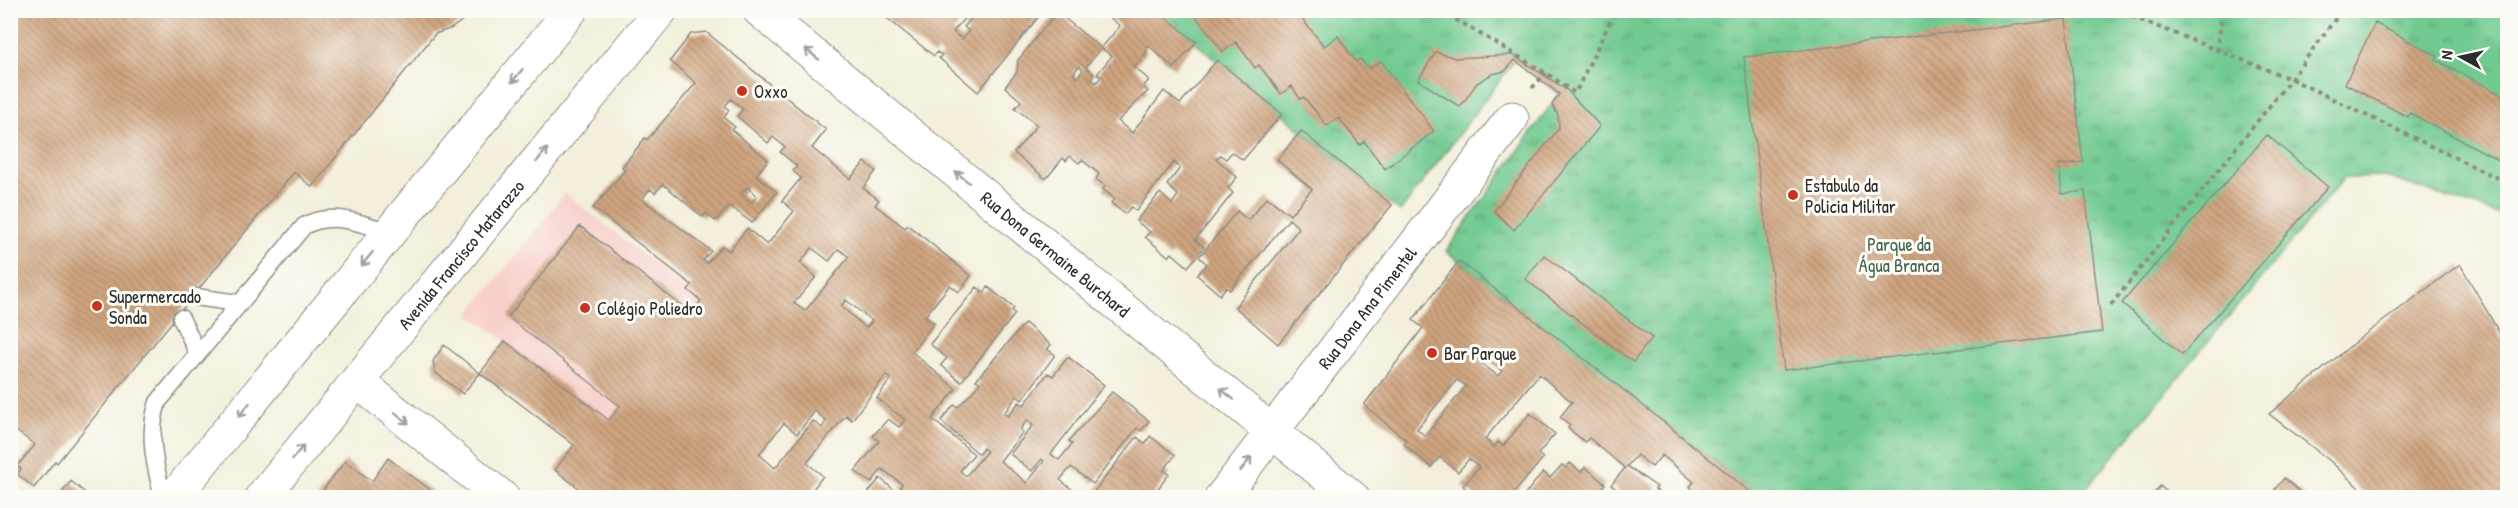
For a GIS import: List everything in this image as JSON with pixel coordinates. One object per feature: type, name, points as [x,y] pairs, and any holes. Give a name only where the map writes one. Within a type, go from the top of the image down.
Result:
[{"type":"street","points":[[173,498],[571,10]]},
{"type":"street","name":"Avenida Francisco Matarazzo","points":[[261,498],[661,10]]},
{"type":"street","name":"Rua Dona Germaine Burchard","points":[[759,10],[1353,498]]},
{"type":"street","name":"Rua Dona Ana Pimentel","points":[[1221,498],[1512,118]]},
{"type":"street","points":[[357,381],[503,498]]},
{"type":"lane","points":[[163,498],[152,454],[153,418],[158,402],[238,303],[304,226],[318,218],[341,218],[390,232]]},
{"type":"lane","points":[[196,297],[238,303]]},
{"type":"lane","points":[[181,318],[198,354]]},
{"type":"path","points":[[1440,10],[1575,93],[1613,13],[1672,10]]},
{"type":"path","points":[[2115,10],[2291,80],[2508,183]]},
{"type":"path","points":[[2217,51],[2223,10]]},
{"type":"path","points":[[2111,305],[2291,80],[2342,10]]},
{"type":"shaded area","name":"Colégio Poliedro","points":[[565,193],[701,301],[609,420],[469,314]]},
{"type":"green space","name":"Parque da Água Branca","points":[[1157,11],[2507,11],[2507,217],[2386,177],[2344,178],[2079,497],[1759,497],[1446,251],[1559,94],[1515,60],[1400,212]]},
{"type":"building","name":"Supermercado Sonda","points":[[10,10],[476,10],[452,28],[435,34],[312,187],[294,172],[57,463],[55,461],[34,488],[17,474],[21,469],[17,466],[35,445],[10,426]]},
{"type":"building","points":[[877,10],[971,10],[953,32],[962,39],[969,31],[964,27],[979,10],[1044,10],[978,92],[939,58],[942,55],[937,52],[934,56]]},
{"type":"building","points":[[1101,10],[1157,10],[1196,42],[1174,68],[1148,45],[1145,49],[1147,52],[1134,67],[1149,80],[1143,87],[1148,91],[1118,121],[1132,133],[1164,91],[1180,104],[1217,60],[1282,114],[1243,160],[1232,152],[1226,159],[1220,155],[1216,159],[1237,177],[1228,188],[1233,193],[1195,240],[1204,247],[1188,267],[1172,253],[1169,257],[1145,237],[1150,232],[1136,221],[1160,193],[1172,204],[1178,195],[1167,185],[1180,168],[1174,162],[1136,211],[1131,207],[1125,214],[1111,203],[1115,199],[1103,189],[1105,186],[1096,179],[1099,174],[1082,160],[1079,163],[1070,156],[1066,161],[1063,158],[1046,179],[1014,153],[1037,125],[1015,108],[1021,101],[1005,87],[1017,72],[1018,60],[1057,12],[1101,48],[1120,26]],"holes":[[[1101,48],[1112,56],[1097,74],[1101,77],[1096,83],[1091,78],[1094,74],[1086,67]],[[1079,66],[1083,70],[1077,78],[1073,74]]]},
{"type":"building","points":[[1191,10],[1295,10],[1324,46],[1338,36],[1356,62],[1360,59],[1369,69],[1381,61],[1434,131],[1385,169],[1364,141],[1360,145],[1339,118],[1327,126],[1304,97],[1300,99],[1292,86],[1281,94],[1259,65],[1255,68],[1236,42],[1223,52]]},
{"type":"building","name":"Estabulo da Policia Militar","points":[[2066,19],[2083,162],[2059,165],[2062,194],[2085,191],[2102,332],[1784,370],[1744,57]]},
{"type":"building","points":[[2375,23],[2438,56],[2436,60],[2508,98],[2508,165],[2410,113],[2408,117],[2345,84]]},
{"type":"building","points":[[706,32],[826,130],[812,148],[850,179],[865,162],[876,171],[863,188],[879,200],[875,205],[905,228],[908,225],[971,276],[959,292],[950,285],[925,316],[934,323],[912,352],[956,389],[932,419],[974,454],[960,471],[966,476],[987,451],[983,448],[979,454],[941,421],[954,405],[958,407],[980,383],[976,380],[1025,323],[1051,345],[1047,349],[1055,355],[1022,400],[1017,396],[1004,413],[1008,416],[1019,402],[1024,405],[1048,373],[1053,376],[1068,357],[1104,385],[1051,454],[1059,460],[1072,444],[1069,441],[1112,392],[1149,421],[1141,431],[1137,428],[1093,484],[1071,467],[1060,480],[1083,498],[1008,498],[1000,491],[995,498],[913,498],[900,487],[902,484],[882,469],[871,483],[855,471],[879,441],[873,436],[888,419],[899,427],[905,420],[877,398],[891,379],[886,375],[852,420],[846,415],[807,463],[823,476],[806,498],[592,498],[555,470],[574,445],[480,373],[505,341],[609,420],[620,406],[508,317],[580,226],[692,314],[701,301],[688,290],[692,285],[593,208],[625,170],[622,167],[645,138],[647,140],[696,83],[670,61],[691,34]],"holes":[[[731,99],[743,109],[737,116],[768,143],[773,137],[785,147],[780,152],[797,166],[793,171],[801,178],[782,201],[794,211],[767,245],[747,228],[729,251],[722,246],[707,263],[703,260],[711,251],[642,199],[650,189],[655,193],[663,184],[703,217],[706,213],[715,221],[730,206],[752,223],[777,192],[756,175],[768,160],[732,130],[735,127],[724,118],[729,110],[725,106]],[[747,187],[757,196],[752,202],[741,194]],[[812,248],[829,261],[839,249],[849,257],[805,311],[794,303],[816,277],[800,263]],[[846,300],[872,321],[866,328],[841,306]],[[815,411],[826,421],[822,428],[813,421],[775,468],[759,454],[784,423],[797,434]],[[1027,420],[1033,425],[1010,454],[1032,471],[1042,459],[1044,461],[1027,483],[1000,461],[1023,432],[1020,430]]]},
{"type":"building","points":[[1436,52],[1455,58],[1513,55],[1567,90],[1600,126],[1514,230],[1494,211],[1559,128],[1558,115],[1552,105],[1559,94],[1515,60],[1505,71],[1492,74],[1477,83],[1460,107],[1418,80]]},
{"type":"building","points":[[1301,131],[1392,205],[1278,344],[1235,307],[1299,228],[1289,219],[1230,290],[1226,287],[1220,295],[1197,275],[1207,264],[1199,257],[1237,211],[1248,220],[1267,197],[1290,215],[1312,189],[1277,160]]},
{"type":"building","points":[[2267,135],[2328,187],[2182,355],[2122,303]]},
{"type":"building","points":[[1544,255],[1652,338],[1633,362],[1525,279]]},
{"type":"building","points":[[1459,261],[1758,498],[1717,498],[1711,493],[1704,498],[1690,487],[1694,482],[1662,455],[1652,467],[1637,455],[1627,466],[1657,487],[1655,489],[1664,498],[1614,498],[1619,491],[1611,485],[1625,468],[1589,438],[1585,442],[1568,428],[1570,425],[1560,417],[1572,402],[1539,374],[1485,439],[1494,447],[1498,442],[1503,446],[1530,413],[1555,434],[1538,454],[1543,458],[1510,498],[1477,498],[1463,486],[1479,467],[1469,459],[1458,472],[1440,457],[1431,467],[1404,444],[1407,441],[1364,405],[1423,328],[1413,320]],"holes":[[[1480,353],[1502,371],[1498,376],[1476,359]],[[1457,380],[1466,386],[1425,436],[1417,429]]]},
{"type":"building","points":[[2460,264],[2508,348],[2508,498],[2370,498],[2329,460],[2269,414],[2355,342]]},
{"type":"building","points":[[977,287],[984,293],[988,287],[1014,308],[1012,311],[1015,314],[961,382],[941,365],[947,358],[930,344]]},
{"type":"building","points":[[444,345],[480,373],[463,394],[435,372],[433,361]]},
{"type":"building","points":[[1150,436],[1175,455],[1164,470],[1169,474],[1151,498],[1099,498],[1093,493],[1137,437],[1145,444]]},
{"type":"building","points":[[388,458],[441,498],[317,498],[345,461],[372,481]]},
{"type":"building","points":[[1570,463],[1581,472],[1585,467],[1605,484],[1594,498],[1522,498],[1543,472],[1550,478],[1562,465],[1566,468]]},
{"type":"building","points":[[880,478],[893,489],[886,498],[864,498]]},
{"type":"building","points":[[2284,478],[2307,498],[2268,498]]},
{"type":"building","points":[[71,481],[91,498],[65,498],[61,494]]},
{"type":"building","points":[[2160,486],[2174,498],[2151,498]]},
{"type":"place","name":"Oxxo","points":[[742,91]]},
{"type":"place","name":"Estabulo da Policia Militar","points":[[1793,195]]},
{"type":"place","name":"Supermercado Sonda","points":[[97,306]]},
{"type":"place","name":"Colégio Poliedro","points":[[585,308]]},
{"type":"place","name":"Bar Parque","points":[[1432,353]]}]
